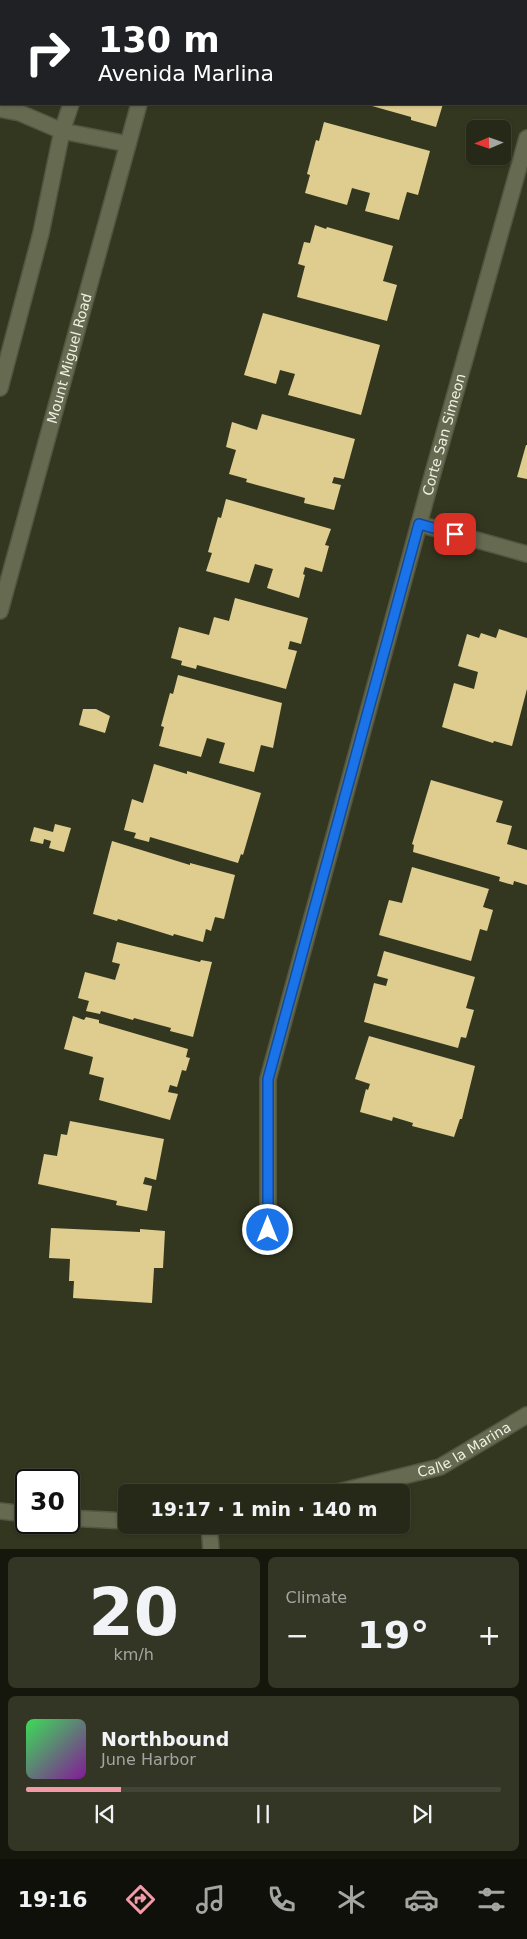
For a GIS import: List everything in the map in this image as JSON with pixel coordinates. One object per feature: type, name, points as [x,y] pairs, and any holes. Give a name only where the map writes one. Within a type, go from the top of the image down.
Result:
[{"type":"street","points":[[0,388],[41,233],[62,131],[71,105]]},
{"type":"street","name":"Mount Miguel Road","points":[[0,611],[139,105]]},
{"type":"street","points":[[0,108],[20,113],[62,131],[128,144]]},
{"type":"street","name":"Corte San Simeon","points":[[268,1230],[268,1079],[419,524],[527,138]]},
{"type":"street","points":[[419,524],[527,554]]},
{"type":"street","name":"Calle la Marina","points":[[371,1484],[440,1467],[527,1415]]},
{"type":"street","points":[[0,1511],[15,1513]]},
{"type":"street","points":[[80,1519],[118,1521]]},
{"type":"street","points":[[210,1534],[211,1549]]},
{"type":"building","points":[[369,105],[443,105],[436,127],[411,120],[411,117]]},
{"type":"building","points":[[324,122],[430,151],[418,195],[407,192],[399,220],[365,211],[370,193],[352,188],[347,205],[305,193],[310,175],[307,174],[316,140],[319,141]]},
{"type":"building","points":[[315,225],[393,246],[383,281],[397,285],[387,321],[297,297],[305,266],[298,264],[304,242],[310,243]]},
{"type":"building","points":[[263,313],[380,345],[361,415],[288,395],[295,374],[280,370],[276,384],[244,375]]},
{"type":"building","points":[[262,414],[355,439],[344,479],[334,477],[332,483],[341,485],[334,510],[304,503],[305,498],[246,482],[247,479],[229,474],[236,450],[226,447],[232,422],[257,430]]},
{"type":"building","points":[[527,445],[527,479],[517,477]]},
{"type":"building","points":[[226,499],[331,529],[325,545],[329,546],[322,572],[305,567],[303,574],[305,575],[299,598],[267,588],[273,569],[255,564],[249,583],[206,571],[212,553],[208,552],[218,517],[221,518]]},
{"type":"building","points":[[235,598],[308,618],[301,644],[290,641],[288,649],[297,651],[286,689],[197,665],[196,669],[181,665],[182,661],[171,658],[179,627],[209,635],[214,617],[229,621]]},
{"type":"building","points":[[499,629],[527,638],[527,689],[512,746],[494,741],[493,743],[442,727],[454,683],[474,689],[478,672],[458,666],[467,634],[479,638],[481,633],[496,638]]},
{"type":"building","points":[[178,675],[282,703],[273,748],[261,745],[254,772],[219,763],[225,743],[207,738],[201,757],[159,746],[164,727],[161,726],[170,693],[173,694]]},
{"type":"building","points":[[83,709],[96,709],[110,716],[105,733],[79,725]]},
{"type":"building","points":[[154,764],[187,774],[187,771],[261,793],[243,855],[241,854],[238,863],[150,837],[149,842],[134,838],[136,833],[124,830],[132,799],[143,803]]},
{"type":"building","points":[[431,780],[503,801],[496,822],[512,826],[507,844],[527,850],[527,885],[514,881],[513,885],[499,881],[500,877],[413,852],[414,845],[412,844]]},
{"type":"building","points":[[55,824],[71,828],[64,852],[49,848],[51,841],[44,839],[43,844],[30,841],[34,827],[53,832]]},
{"type":"building","points":[[112,841],[190,865],[190,863],[235,875],[224,919],[215,917],[211,931],[206,929],[203,942],[174,934],[173,936],[118,919],[117,921],[93,914]]},
{"type":"building","points":[[412,867],[489,889],[483,907],[493,910],[487,931],[480,929],[471,961],[379,935],[389,900],[402,903]]},
{"type":"building","points":[[117,942],[200,962],[201,960],[212,962],[193,1037],[170,1031],[171,1028],[134,1018],[133,1020],[101,1011],[100,1014],[86,1011],[89,1001],[78,998],[85,972],[115,980],[120,964],[112,962]]},
{"type":"building","points":[[384,951],[475,977],[466,1008],[474,1010],[466,1038],[461,1037],[458,1048],[364,1022],[374,983],[386,986],[388,979],[377,976]]},
{"type":"building","points":[[73,1016],[84,1020],[86,1017],[99,1020],[99,1023],[188,1049],[186,1057],[190,1058],[186,1071],[182,1070],[177,1087],[170,1085],[168,1092],[178,1094],[170,1120],[99,1100],[104,1078],[89,1074],[93,1057],[64,1049]]},
{"type":"building","points":[[369,1036],[475,1066],[462,1119],[460,1119],[454,1137],[412,1126],[413,1123],[393,1117],[392,1121],[360,1112],[366,1089],[368,1090],[370,1084],[355,1079]]},
{"type":"building","points":[[70,1121],[164,1139],[156,1180],[145,1177],[143,1184],[152,1186],[147,1211],[116,1205],[117,1201],[38,1184],[44,1154],[57,1156],[61,1134],[67,1135]]},
{"type":"building","points":[[51,1228],[140,1232],[140,1229],[165,1231],[163,1268],[154,1268],[152,1303],[73,1298],[74,1281],[69,1281],[70,1259],[49,1258]]},
{"type":"route","points":[[268,1230],[268,1079],[358,754],[419,524],[455,534]]}]
